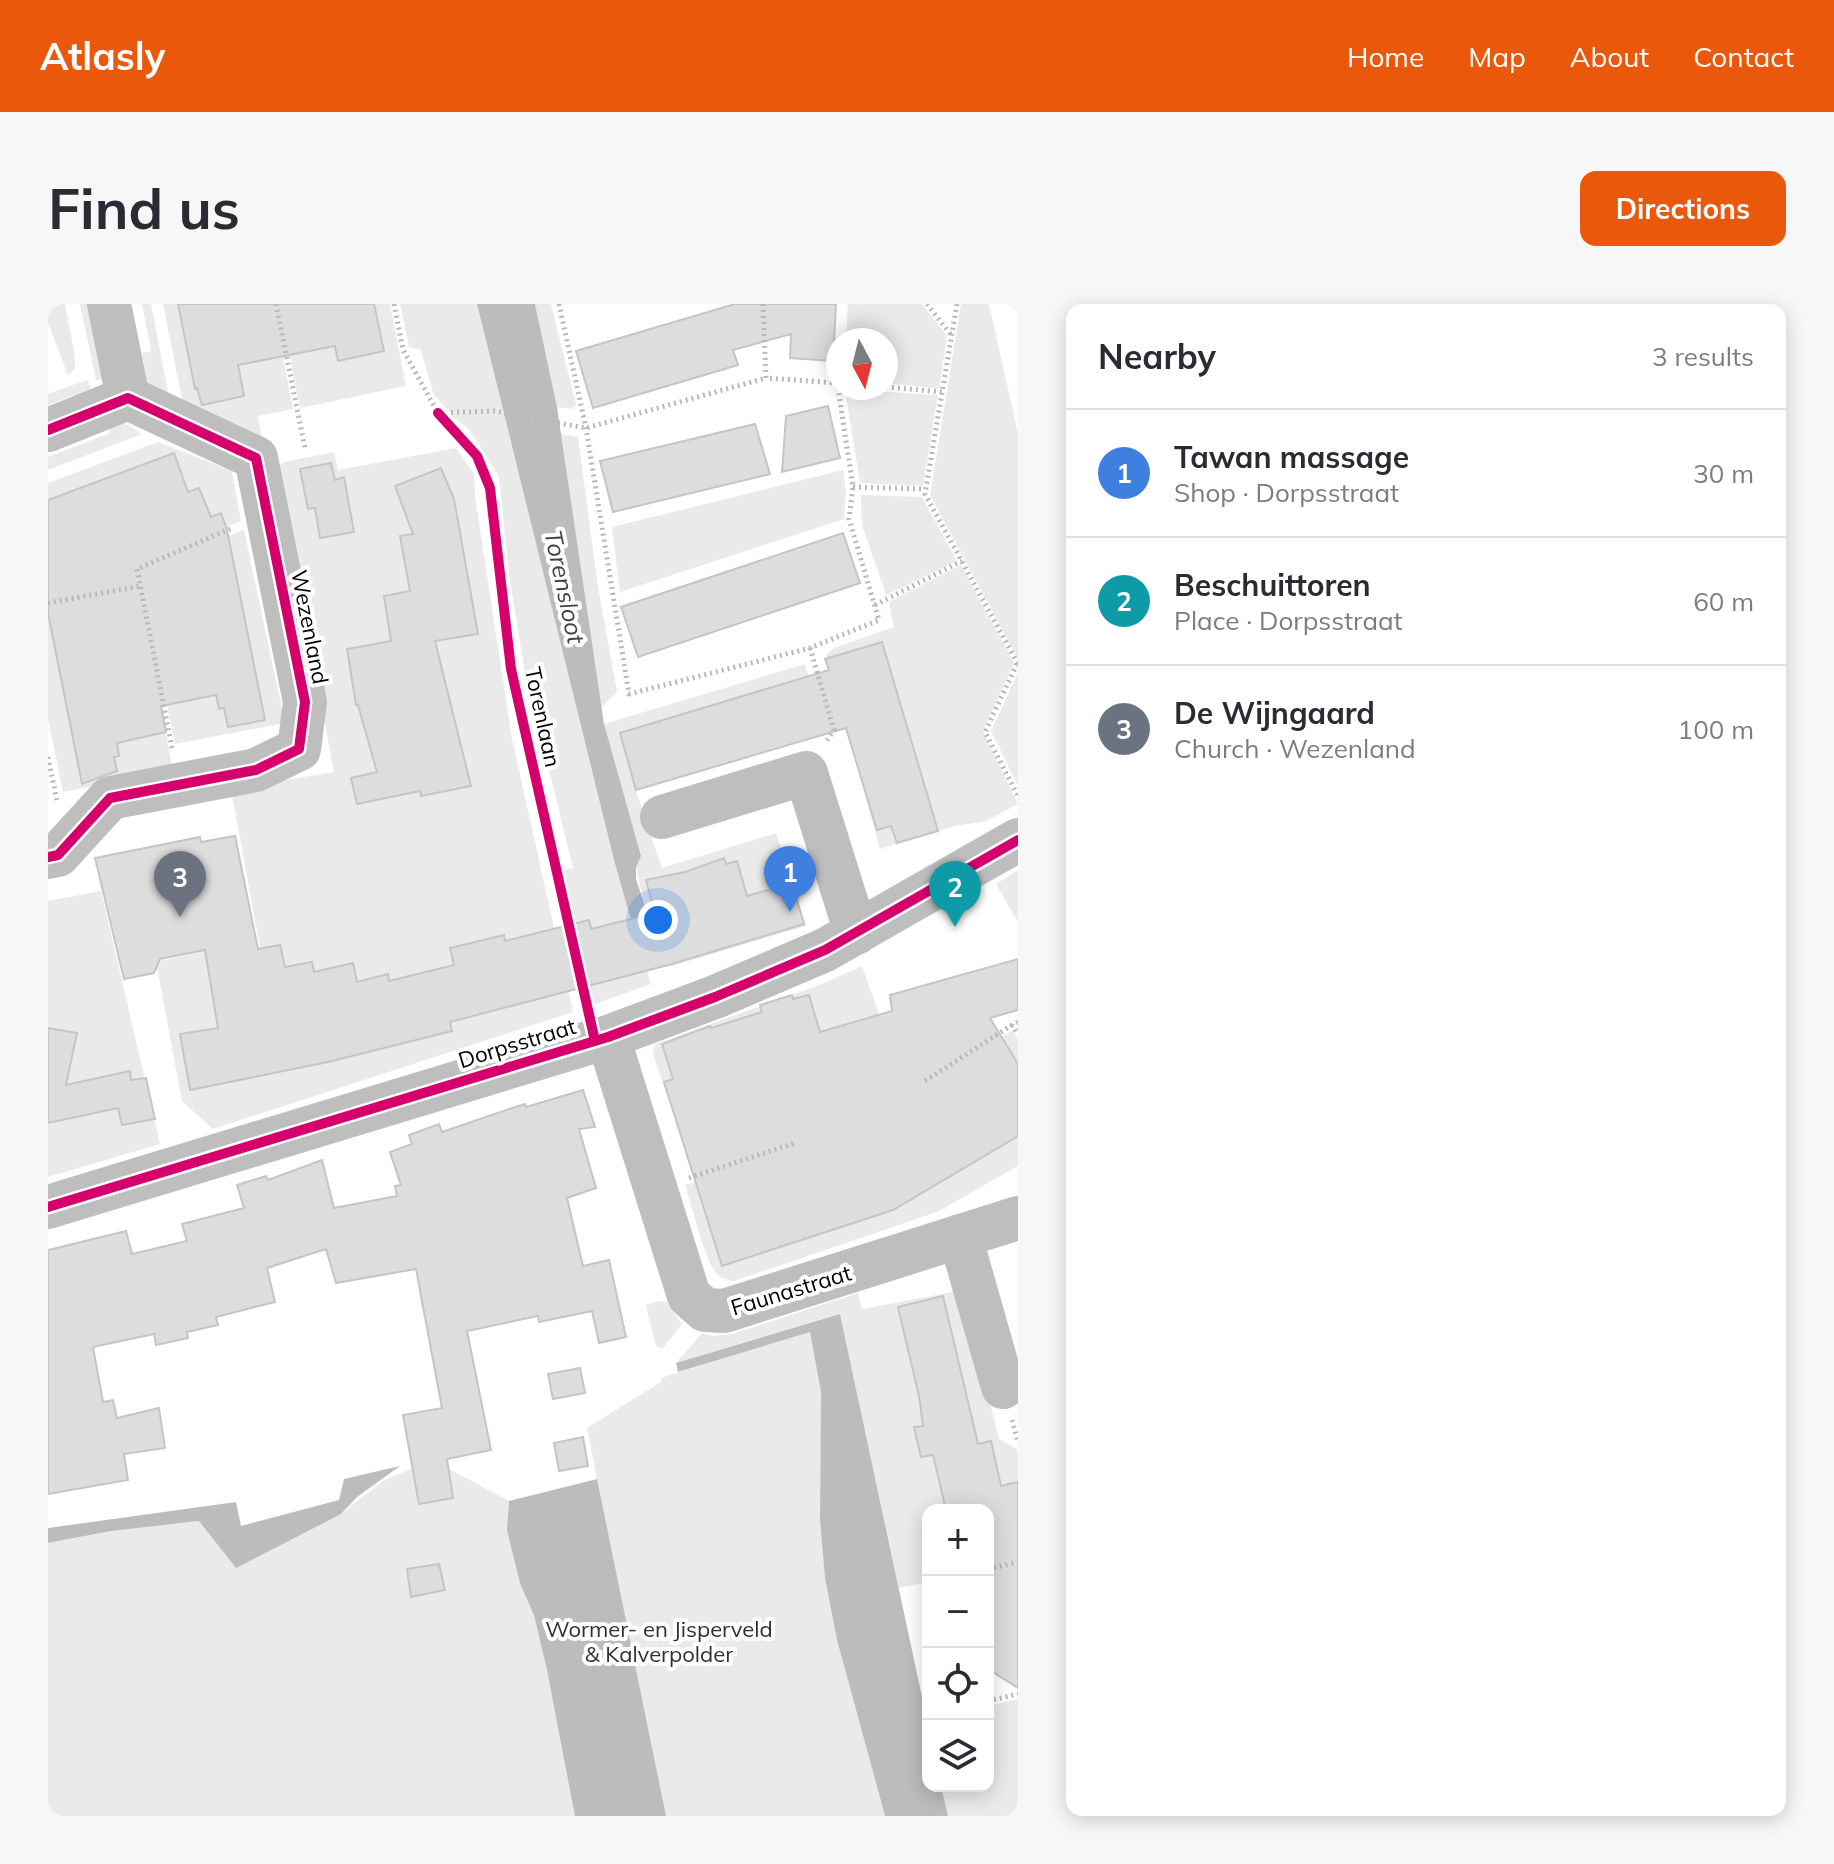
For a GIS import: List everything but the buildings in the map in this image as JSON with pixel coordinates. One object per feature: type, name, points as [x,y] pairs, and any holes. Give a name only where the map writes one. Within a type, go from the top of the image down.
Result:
[{"type":"street","points":[[48,430],[128,398],[109,304]]},
{"type":"street","name":"Wezenland","points":[[48,857],[58,855],[110,798],[256,770],[299,749],[305,702],[256,458],[128,398]]},
{"type":"street","points":[[662,817],[806,773],[856,933]]},
{"type":"street","name":"Dorpsstraat","points":[[48,1207],[608,1037],[715,997],[825,950],[1018,840]]},
{"type":"street","name":"Faunastraat","points":[[608,1037],[689,1296],[705,1310],[724,1311],[1018,1218]]},
{"type":"street","points":[[960,1236],[1003,1387]]},
{"type":"path","points":[[276,304],[305,448]]},
{"type":"path","points":[[394,304],[403,350],[438,413],[448,424]]},
{"type":"path","points":[[559,304],[586,428],[629,694],[810,648],[879,620],[849,519],[853,487],[840,400]]},
{"type":"path","points":[[763,304],[766,378]]},
{"type":"path","points":[[927,304],[952,335]]},
{"type":"path","points":[[957,304],[925,494],[1018,664],[985,732],[1018,796]]},
{"type":"path","points":[[438,413],[494,411],[586,428],[766,378],[826,384]]},
{"type":"path","points":[[898,388],[942,392]]},
{"type":"path","points":[[853,487],[925,489]]},
{"type":"path","points":[[179,785],[137,569],[267,513]]},
{"type":"path","points":[[875,605],[962,561]]},
{"type":"path","points":[[48,603],[140,586]]},
{"type":"path","points":[[806,773],[834,730],[810,648]]},
{"type":"path","points":[[925,1081],[1015,1023],[1018,1034]]},
{"type":"path","points":[[655,1189],[795,1143]]},
{"type":"path","points":[[994,1568],[1018,1562]]},
{"type":"path","points":[[994,1700],[1018,1694]]},
{"type":"green space","points":[[48,304],[65,304],[75,357],[75,369],[68,375],[48,323]]},
{"type":"green space","points":[[80,304],[88,304],[102,379],[96,380]]},
{"type":"green space","points":[[142,304],[151,304],[170,402],[149,389],[142,353],[151,351]]},
{"type":"green space","points":[[163,304],[273,304],[293,409],[258,416],[262,438],[184,409]]},
{"type":"green space","points":[[279,304],[390,304],[406,386],[300,408]]},
{"type":"green space","points":[[400,304],[477,304],[614,860],[651,984],[592,1005],[561,871],[573,868],[525,673],[509,574],[499,477],[470,430],[453,417],[433,393],[421,350],[409,347]]},
{"type":"green space","points":[[535,304],[551,304],[576,404],[573,409],[557,407]]},
{"type":"green space","points":[[848,304],[922,304],[947,336],[939,389],[898,384],[898,328],[847,328]]},
{"type":"green space","points":[[961,304],[989,304],[1018,433],[1018,659],[930,495]]},
{"type":"green space","points":[[87,380],[93,395],[78,403],[74,395],[48,405],[48,394]]},
{"type":"green space","points":[[898,392],[938,395],[923,486],[860,483],[847,400],[898,400]]},
{"type":"green space","points":[[108,425],[128,425],[142,434],[48,470],[48,457],[110,433]]},
{"type":"green space","points":[[561,434],[578,437],[598,587],[617,692],[601,708]]},
{"type":"green space","points":[[158,442],[232,471],[241,521],[48,601],[48,483]]},
{"type":"green space","points":[[456,448],[474,474],[512,739],[573,1012],[213,1129],[182,1101],[156,962],[220,948],[261,953],[231,789],[334,772],[277,467],[284,462],[334,452],[338,470]]},
{"type":"green space","points":[[843,470],[846,493],[844,519],[620,592],[612,527]]},
{"type":"green space","points":[[861,495],[922,497],[957,561],[886,595],[862,525]]},
{"type":"green space","points":[[244,530],[285,723],[175,744],[140,570]]},
{"type":"green space","points":[[961,565],[1014,663],[983,731],[1018,804],[986,821],[951,827],[880,849],[826,655],[834,648],[894,627],[889,602]]},
{"type":"green space","points":[[137,589],[173,770],[63,792],[48,719],[48,606]]},
{"type":"green space","points":[[805,664],[826,733],[636,791],[662,868],[776,833],[806,926],[668,967],[644,904],[621,787],[604,724]]},
{"type":"green space","points":[[1018,673],[1018,786],[991,731]]},
{"type":"green space","points":[[1018,870],[1018,922],[996,884]]},
{"type":"green space","points":[[101,891],[160,1144],[48,1177],[48,901]]},
{"type":"green space","points":[[862,966],[881,1019],[898,1100],[1013,1030],[1018,1039],[1018,1166],[937,1212],[734,1281],[724,1278],[716,1273],[707,1256],[685,1185],[800,1147],[796,1137],[693,1173],[653,1054],[655,1044],[822,984]]},
{"type":"green space","points":[[963,1290],[999,1439],[1017,1449],[1018,1561],[994,1520],[994,1504],[922,1504],[922,1583],[899,1588],[840,1314],[676,1363],[702,1333],[713,1336],[732,1334],[858,1293],[862,1309]]},
{"type":"green space","points":[[667,1302],[682,1324],[662,1349],[656,1346],[646,1305]]},
{"type":"green space","name":"Wormer- en Jisperveld & Kalverpolder","points":[[810,1331],[821,1392],[820,1521],[825,1578],[837,1640],[885,1816],[48,1816],[48,1543],[111,1531],[200,1521],[235,1555],[341,1514],[383,1481],[432,1460],[509,1501],[593,1482],[597,1479],[587,1428],[661,1382],[661,1378]]},
{"type":"green space","points":[[1018,1699],[1018,1816],[948,1816],[942,1792],[994,1792],[994,1705]]},
{"type":"water","name":"Torensloot","points":[[477,304],[535,304],[557,407],[604,724],[641,856],[636,867],[636,879],[659,949],[640,952],[614,860]]},
{"type":"water","points":[[840,1314],[922,1697],[922,1792],[942,1792],[948,1816],[885,1816],[837,1640],[825,1578],[820,1521],[821,1392],[810,1332],[678,1372],[676,1363]]},
{"type":"water","points":[[400,1466],[357,1497],[341,1514],[236,1568],[199,1521],[111,1531],[48,1543],[48,1528],[236,1502],[241,1526],[339,1500],[344,1479]]},
{"type":"water","points":[[597,1479],[666,1816],[575,1816],[534,1615],[520,1583],[507,1530],[509,1501]]},
{"type":"cycle path","points":[[48,430],[128,398],[256,458],[305,702],[299,749],[256,770],[110,798],[58,855],[48,857]]},
{"type":"cycle path","name":"Torenlaan","points":[[438,413],[477,456],[490,488],[511,669],[595,1041]]},
{"type":"cycle path","points":[[48,1207],[608,1037],[715,997],[825,950],[1018,840]]},
{"type":"place","name":"Tawan massage","points":[[790,912]]},
{"type":"place","name":"De Wijngaard","points":[[180,917]]},
{"type":"place","name":"Beschuittoren","points":[[955,927]]}]
